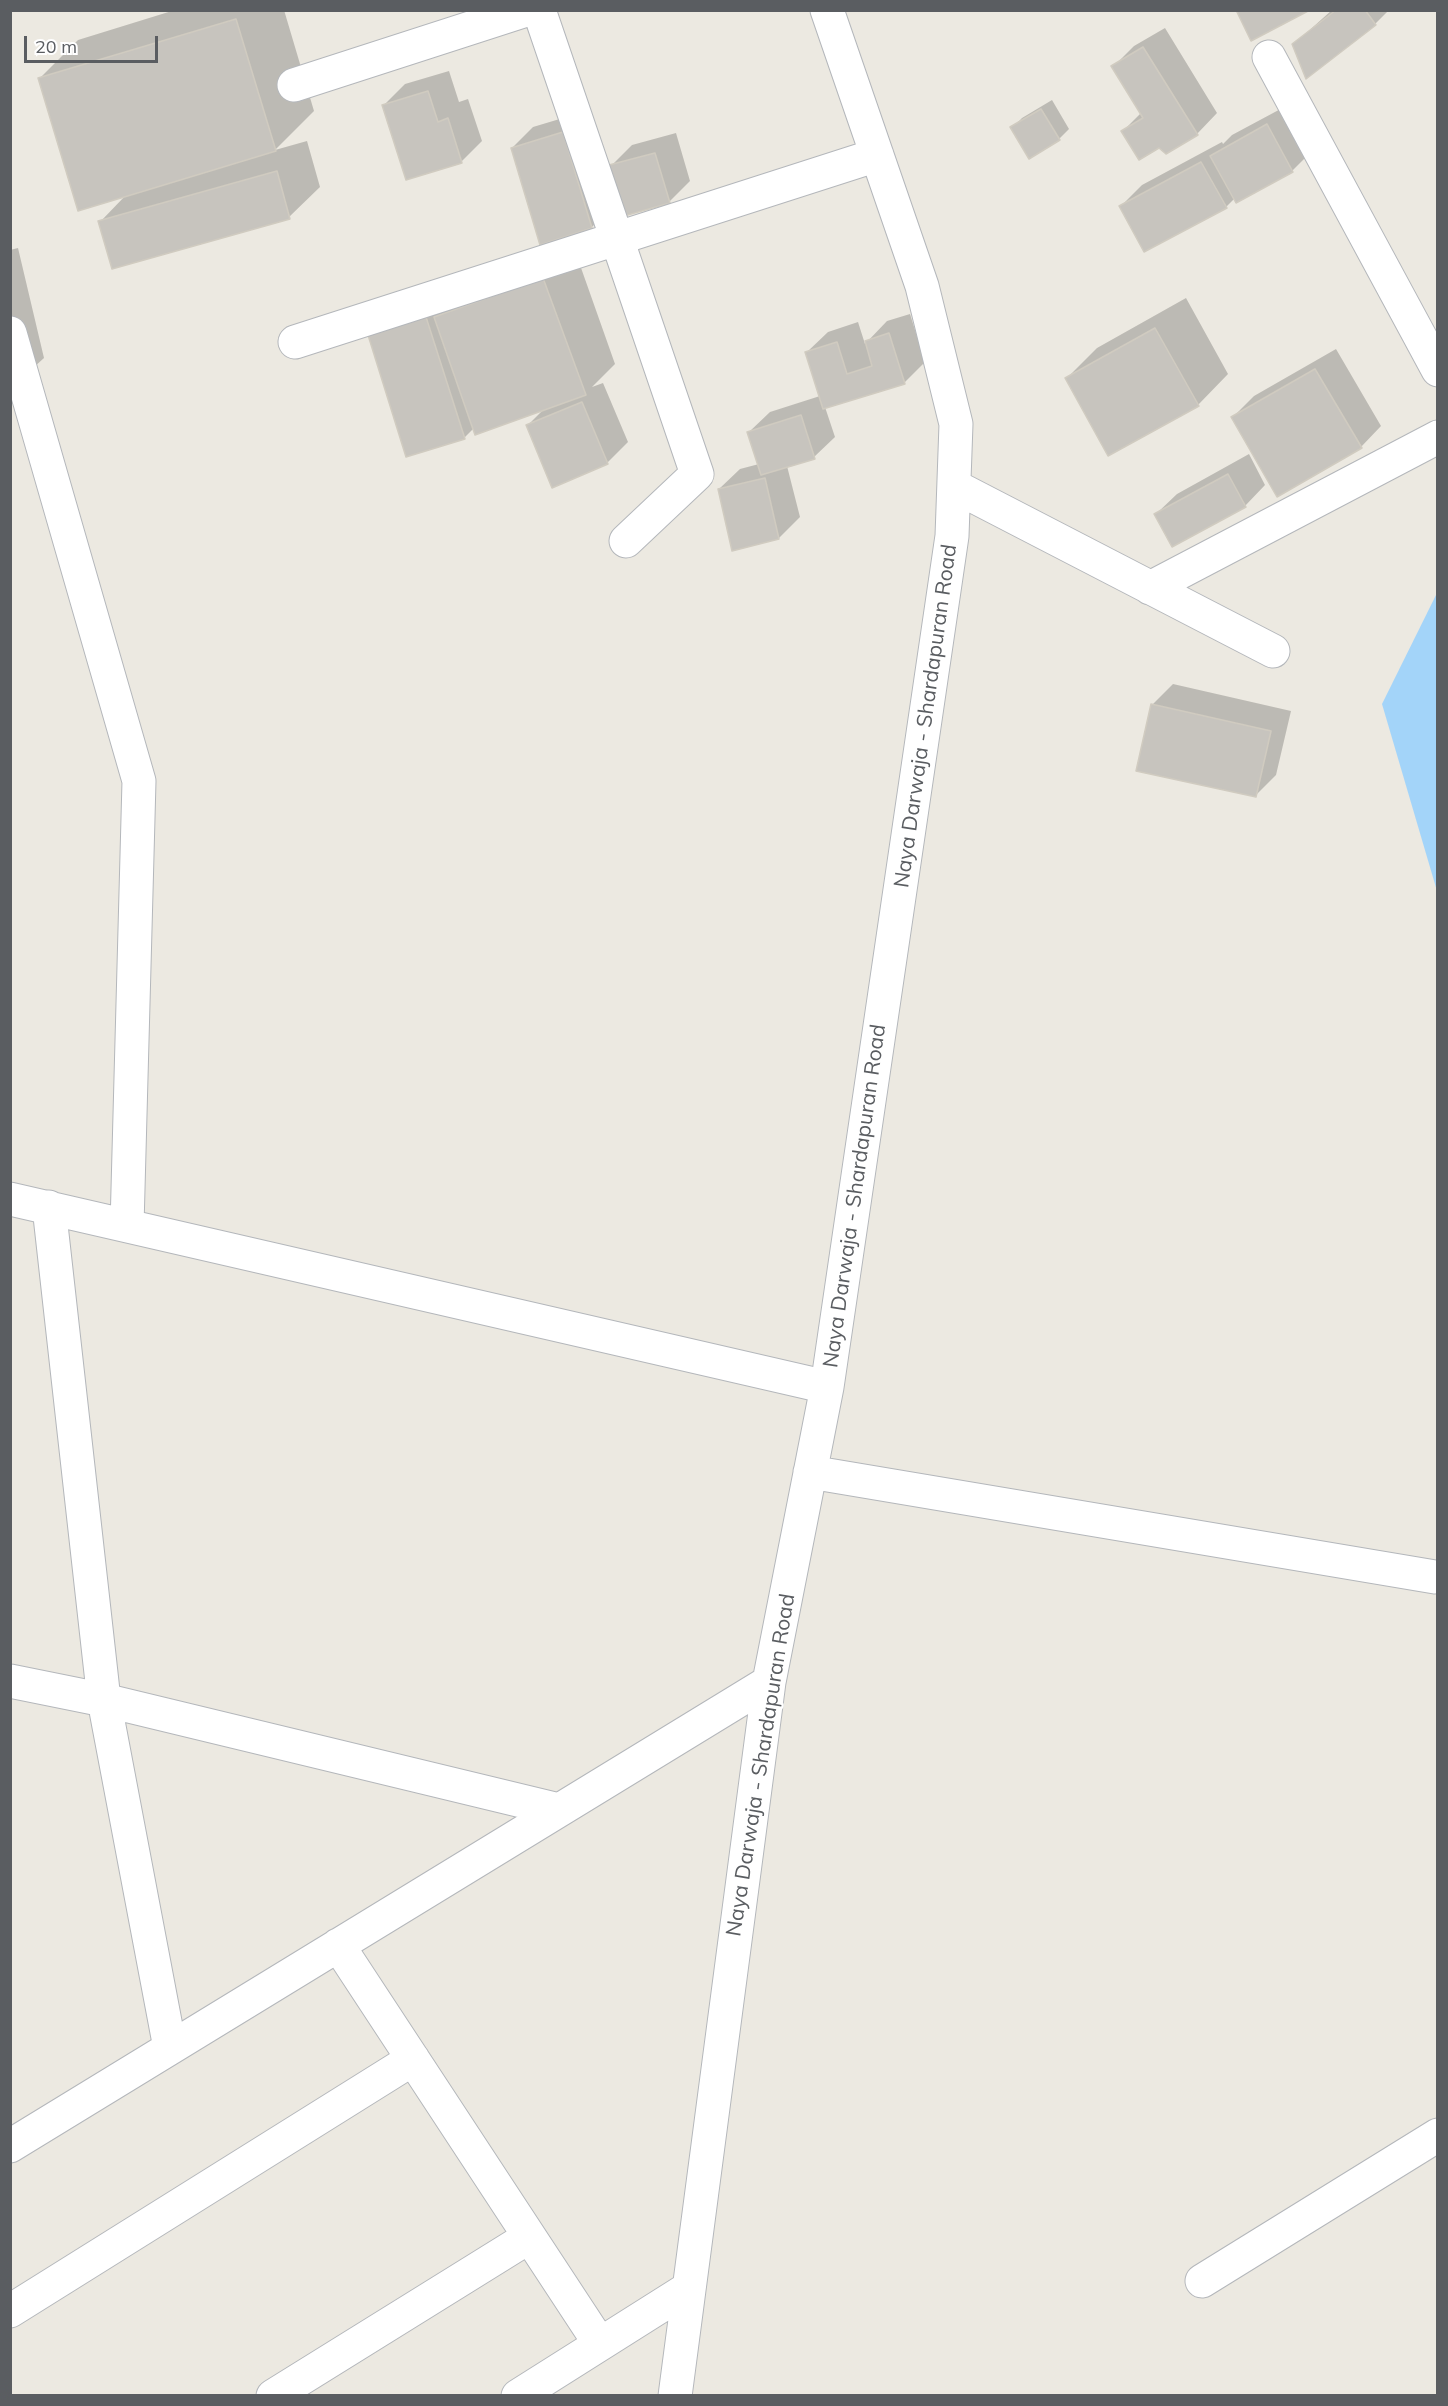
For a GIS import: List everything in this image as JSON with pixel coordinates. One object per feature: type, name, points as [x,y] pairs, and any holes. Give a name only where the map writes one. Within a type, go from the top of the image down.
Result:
[{"type":"street","points":[[294,85],[526,10]]},
{"type":"street","points":[[539,10],[697,474],[626,542]]},
{"type":"street","name":"Naya Darwaja - Shardapuran Road","points":[[675,2396],[769,1682],[827,1387],[952,536],[956,424],[922,286],[827,10]]},
{"type":"street","points":[[1269,57],[1437,370]]},
{"type":"street","points":[[295,342],[877,155]]},
{"type":"street","points":[[10,333],[139,782],[127,1226]]},
{"type":"street","points":[[1150,588],[1437,437]]},
{"type":"street","points":[[954,486],[1273,651]]},
{"type":"street","points":[[10,1199],[827,1387]]},
{"type":"street","points":[[50,1208],[104,1700],[170,2048]]},
{"type":"street","points":[[810,1472],[1435,1577]]},
{"type":"street","points":[[10,1681],[104,1700],[559,1810]]},
{"type":"street","points":[[10,2146],[769,1682]]},
{"type":"street","points":[[338,1945],[600,2344]]},
{"type":"street","points":[[10,2311],[412,2060]]},
{"type":"street","points":[[1202,2282],[1437,2135]]},
{"type":"street","points":[[273,2396],[529,2237]]},
{"type":"street","points":[[518,2396],[689,2288]]},
{"type":"water","points":[[1438,593],[1437,891],[1382,704]]},
{"type":"building","points":[[1236,10],[1310,10],[1251,41]]},
{"type":"building","points":[[1336,10],[1365,10],[1376,25],[1306,79],[1292,44]]},
{"type":"building","points":[[236,19],[276,151],[78,211],[38,78]]},
{"type":"building","points":[[1143,47],[1198,135],[1166,154],[1159,148],[1139,160],[1121,131],[1143,118],[1111,66]]},
{"type":"building","points":[[428,91],[438,122],[448,118],[462,163],[406,180],[382,105]]},
{"type":"building","points":[[1041,109],[1060,140],[1029,159],[1010,127]]},
{"type":"building","points":[[1267,124],[1293,172],[1236,203],[1210,156]]},
{"type":"building","points":[[563,132],[592,228],[540,245],[511,148]]},
{"type":"building","points":[[655,153],[670,203],[624,216],[609,165]]},
{"type":"building","points":[[1201,162],[1227,208],[1144,252],[1119,206]]},
{"type":"building","points":[[277,171],[290,219],[112,269],[98,221]]},
{"type":"building","points":[[543,278],[586,395],[475,435],[434,317]]},
{"type":"building","points":[[426,317],[465,439],[406,457],[368,335]]},
{"type":"building","points":[[1155,328],[1199,406],[1108,456],[1065,378]]},
{"type":"building","points":[[889,333],[905,384],[823,409],[805,352],[837,342],[847,374],[872,366],[865,341]]},
{"type":"building","points":[[1315,369],[1362,448],[1277,497],[1231,417]]},
{"type":"building","points":[[582,402],[608,464],[552,488],[526,425]]},
{"type":"building","points":[[801,415],[815,459],[761,475],[747,432]]},
{"type":"building","points":[[1228,474],[1246,507],[1172,547],[1154,514]]},
{"type":"building","points":[[765,478],[779,539],[732,551],[718,489]]},
{"type":"building","points":[[1151,704],[1271,731],[1256,797],[1136,771]]}]
